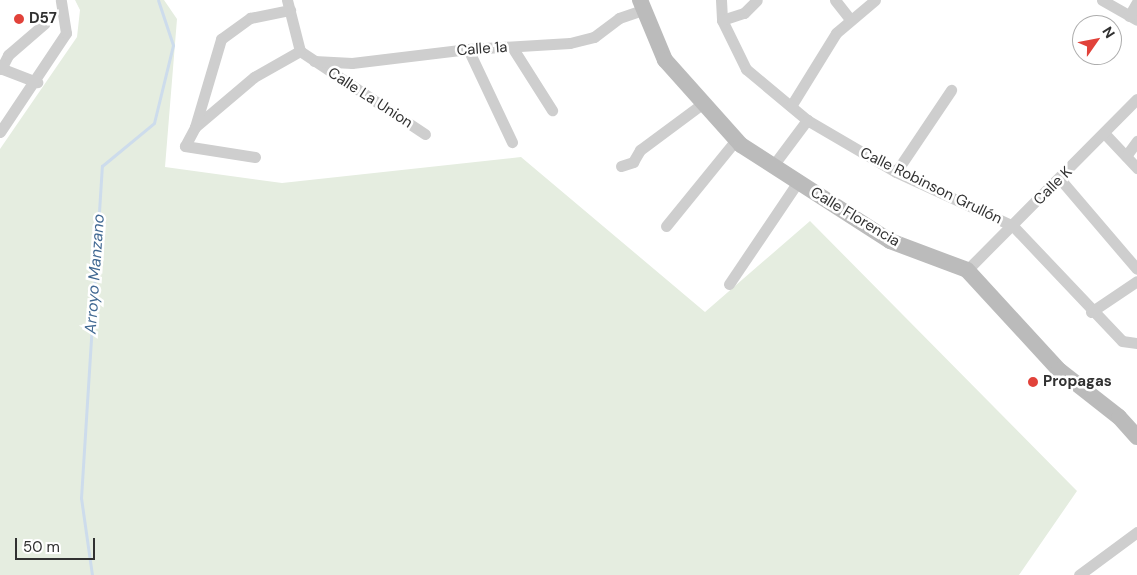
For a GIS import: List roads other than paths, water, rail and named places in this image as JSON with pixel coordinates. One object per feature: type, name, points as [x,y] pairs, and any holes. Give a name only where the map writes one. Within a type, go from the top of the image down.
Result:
[{"type":"street","points":[[1,129],[37,82],[66,33],[61,0]]},
{"type":"street","name":"Calle Robinson Grullón","points":[[721,0],[722,20],[746,68],[807,120],[896,172],[1014,226],[1091,312],[1122,341],[1137,343]]},
{"type":"street","points":[[722,20],[744,13],[757,0]]},
{"type":"street","points":[[835,0],[848,18]]},
{"type":"street","points":[[791,106],[848,18],[875,0]]},
{"type":"street","points":[[1102,0],[1133,18],[1137,2]]},
{"type":"street","points":[[195,127],[254,77],[300,51],[288,5],[250,18],[221,39],[195,127],[185,146],[255,157]]},
{"type":"street","name":"Calle 1a","points":[[314,61],[352,63],[468,49],[512,47],[594,37],[619,18],[641,5]]},
{"type":"street","name":"Calle Florencia","points":[[641,5],[665,60],[702,104],[736,140],[772,167],[890,241],[967,270],[1058,370],[1119,417],[1137,437]]},
{"type":"street","points":[[37,82],[1,68],[8,55],[44,24]]},
{"type":"street","points":[[512,47],[552,110]]},
{"type":"street","points":[[468,49],[512,142]]},
{"type":"street","name":"Calle La Union","points":[[300,51],[425,134]]},
{"type":"street","points":[[896,172],[951,90]]},
{"type":"street","name":"Calle K","points":[[967,270],[1014,226],[1137,99]]},
{"type":"street","points":[[622,166],[633,162],[640,150],[702,104]]},
{"type":"street","points":[[772,167],[807,120]]},
{"type":"street","points":[[1105,134],[1137,168]]},
{"type":"street","points":[[666,226],[736,140]]},
{"type":"street","points":[[1126,156],[1137,141]]},
{"type":"street","points":[[1060,179],[1137,268]]},
{"type":"street","points":[[729,284],[797,183]]},
{"type":"street","points":[[1091,312],[1137,281]]},
{"type":"street","points":[[1079,575],[1137,532]]},
{"type":"waterway","name":"Arroyo Manzano","points":[[92,575],[81,498],[102,166],[154,123],[173,45],[158,0]]},
{"type":"place","name":"D57","points":[[19,19]]},
{"type":"place","name":"Propagas","points":[[1033,382]]}]
